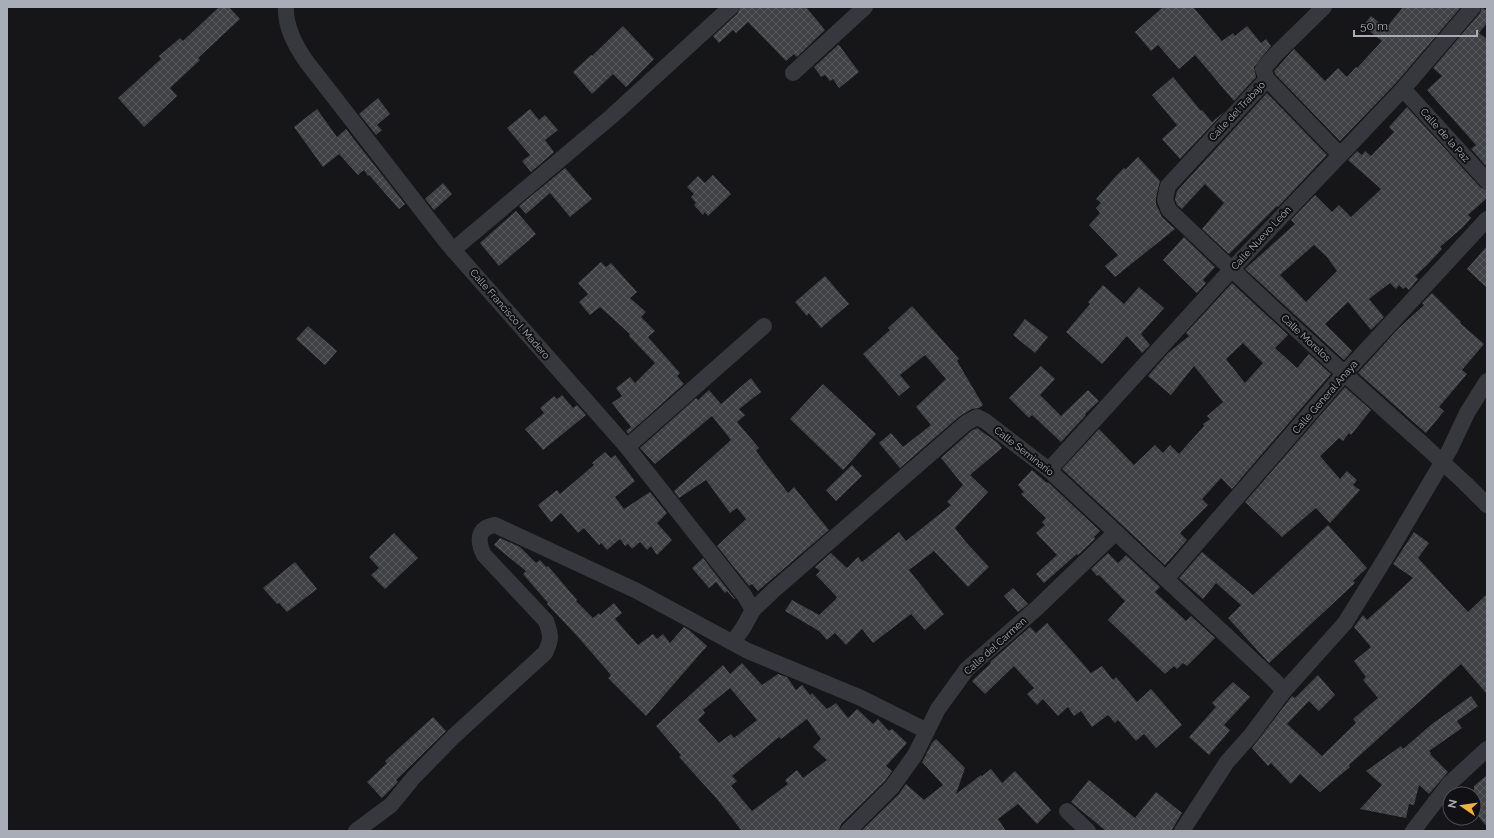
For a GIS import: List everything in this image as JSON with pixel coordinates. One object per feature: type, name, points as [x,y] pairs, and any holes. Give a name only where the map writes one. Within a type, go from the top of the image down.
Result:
[{"type":"street","name":"Calle Francisco I. Madero","points":[[286,7],[290,30],[295,44],[306,61],[453,250],[627,447],[744,595],[753,610]]},
{"type":"street","points":[[453,250],[612,116],[731,7]]},
{"type":"street","points":[[793,73],[865,7]]},
{"type":"street","name":"Calle del Trabajo","points":[[1164,200],[1168,186],[1267,79],[1263,69],[1276,54],[1324,7]]},
{"type":"street","name":"Calle Nuevo León","points":[[1049,470],[1232,270],[1403,89],[1473,7]]},
{"type":"street","points":[[1267,79],[1340,155]]},
{"type":"street","name":"Calle de la Paz","points":[[1403,89],[1487,181]]},
{"type":"street","name":"Calle Morelos","points":[[1164,200],[1170,210],[1232,270],[1344,374],[1425,446],[1487,505]]},
{"type":"street","name":"Calle General Anaya","points":[[1166,579],[1344,374],[1487,219]]},
{"type":"street","points":[[627,447],[764,326]]},
{"type":"street","points":[[1182,831],[1227,762],[1251,735],[1284,691],[1345,623],[1450,449],[1467,413],[1487,381]]},
{"type":"street","name":"Calle Seminario","points":[[753,610],[966,423],[977,417],[986,421],[1049,470],[1273,679],[1284,691]]},
{"type":"street","points":[[356,831],[391,805],[414,777],[454,736],[546,653],[551,642],[551,633],[546,621],[484,555],[480,548],[482,531],[486,527],[495,525],[637,592],[748,651],[861,698],[927,731]]},
{"type":"street","name":"Calle del Carmen","points":[[848,831],[892,787],[915,755],[938,708],[967,669],[1037,608],[1116,532]]},
{"type":"street","points":[[732,642],[743,628],[753,610]]},
{"type":"street","points":[[1413,831],[1449,784],[1487,749]]},
{"type":"street","points":[[1067,811],[1088,831]]},
{"type":"building","points":[[219,7],[229,7],[240,19],[198,58],[200,60],[170,88],[177,96],[144,127],[118,98],[161,59],[159,56],[180,38],[183,41]]},
{"type":"building","points":[[740,7],[806,7],[825,30],[797,57],[794,54],[786,61],[748,22],[736,33],[733,30],[719,43],[713,36],[737,14]]},
{"type":"building","points":[[1163,7],[1193,7],[1222,41],[1233,33],[1235,36],[1247,26],[1261,43],[1266,39],[1271,46],[1254,67],[1256,77],[1234,101],[1195,55],[1179,69],[1158,45],[1151,51],[1135,32]]},
{"type":"building","points":[[1403,7],[1461,7],[1396,83],[1340,141],[1275,74],[1274,71],[1294,49],[1325,81],[1338,68],[1347,77],[1382,41],[1363,26],[1371,16],[1386,28]]},
{"type":"building","points":[[1482,7],[1487,11],[1487,23],[1479,33],[1487,39],[1487,167],[1471,149],[1476,145],[1427,90],[1442,76],[1433,68],[1480,13]]},
{"type":"building","points":[[623,26],[654,59],[626,87],[613,74],[592,94],[573,72]]},
{"type":"building","points":[[838,45],[859,72],[839,88],[833,79],[830,81],[825,75],[821,77],[814,67]]},
{"type":"building","points":[[1173,77],[1212,122],[1224,112],[1180,159],[1162,139],[1177,125],[1152,95]]},
{"type":"building","points":[[1267,93],[1327,155],[1278,207],[1277,206],[1229,254],[1202,229],[1224,203],[1205,184],[1182,209],[1177,205],[1175,199],[1177,191]]},
{"type":"building","points":[[378,98],[390,114],[377,125],[382,130],[376,135],[359,114]]},
{"type":"building","points":[[1407,107],[1480,187],[1487,190],[1487,198],[1468,215],[1471,218],[1440,247],[1442,249],[1415,276],[1418,279],[1409,290],[1406,287],[1403,289],[1399,285],[1396,289],[1390,283],[1369,299],[1384,317],[1371,330],[1348,302],[1325,324],[1352,351],[1344,360],[1245,269],[1295,224],[1291,220],[1315,195],[1332,212],[1339,205],[1351,217],[1381,189],[1348,160],[1357,151],[1362,155],[1365,151],[1371,156],[1394,132],[1389,127]],"holes":[[[1314,245],[1327,257],[1337,271],[1306,302],[1280,275]]]},
{"type":"building","points":[[317,109],[337,137],[346,129],[405,204],[399,209],[364,170],[358,175],[339,154],[323,167],[294,127]]},
{"type":"building","points":[[530,109],[539,120],[545,115],[558,130],[545,140],[554,152],[531,172],[522,161],[530,155],[507,128]]},
{"type":"building","points":[[1138,157],[1160,181],[1156,204],[1162,217],[1175,229],[1115,277],[1105,266],[1118,255],[1089,225],[1100,213],[1096,208],[1101,203],[1096,199],[1124,168],[1126,169]]},
{"type":"building","points":[[565,168],[592,199],[570,217],[550,193],[526,214],[519,206]]},
{"type":"building","points":[[713,175],[731,194],[708,216],[705,212],[703,215],[694,205],[696,203],[691,197],[694,194],[687,187],[698,176],[705,183]]},
{"type":"building","points":[[443,183],[452,194],[434,210],[425,199]]},
{"type":"building","points":[[516,211],[536,234],[499,266],[480,243]]},
{"type":"building","points":[[1184,237],[1215,267],[1203,280],[1206,283],[1197,293],[1163,260]]},
{"type":"building","points":[[1487,246],[1487,288],[1467,269]]},
{"type":"building","points":[[601,262],[606,267],[611,263],[637,292],[630,298],[646,312],[641,317],[655,331],[648,337],[680,373],[677,376],[684,384],[628,434],[626,431],[631,427],[612,403],[622,396],[616,388],[630,377],[635,383],[655,363],[629,336],[630,334],[600,307],[590,315],[579,302],[588,294],[578,283]]},
{"type":"building","points":[[825,276],[849,304],[821,328],[809,313],[807,316],[795,302]]},
{"type":"building","points":[[1232,283],[1288,335],[1275,348],[1297,368],[1309,354],[1331,374],[1232,489],[1221,478],[1202,499],[1208,505],[1180,533],[1187,540],[1165,565],[1062,469],[1099,429],[1134,465],[1155,445],[1163,453],[1170,445],[1179,454],[1204,426],[1203,424],[1210,419],[1207,416],[1223,402],[1194,366],[1171,395],[1148,376],[1168,353],[1189,336],[1186,333]],"holes":[[[1243,343],[1263,363],[1245,383],[1226,359]]]},
{"type":"building","points":[[1103,285],[1124,304],[1139,287],[1164,308],[1141,334],[1150,345],[1142,353],[1127,336],[1102,364],[1066,332],[1090,304],[1088,302]]},
{"type":"building","points":[[1432,293],[1461,322],[1460,323],[1484,344],[1462,370],[1467,374],[1439,407],[1444,411],[1426,433],[1358,373],[1398,329],[1424,305],[1422,303]]},
{"type":"building","points":[[912,306],[959,359],[957,361],[983,405],[960,416],[900,468],[879,443],[891,433],[903,447],[931,425],[916,407],[946,379],[925,355],[900,375],[910,387],[899,396],[863,354],[890,330],[888,328]]},
{"type":"building","points":[[1025,319],[1048,337],[1035,353],[1013,335]]},
{"type":"building","points":[[308,326],[337,351],[325,365],[296,339]]},
{"type":"building","points":[[1041,366],[1055,379],[1040,395],[1061,416],[1088,390],[1099,401],[1085,414],[1086,415],[1061,442],[1032,415],[1029,418],[1009,398]]},
{"type":"building","points":[[751,378],[761,392],[739,409],[745,415],[737,422],[759,448],[756,451],[788,493],[794,487],[829,530],[758,591],[752,584],[749,586],[717,546],[746,519],[737,508],[730,513],[706,480],[679,498],[674,491],[731,440],[712,416],[655,464],[640,448],[696,398],[698,400],[709,390],[721,404]]},
{"type":"building","points":[[823,384],[876,434],[843,470],[790,419]]},
{"type":"building","points":[[1345,387],[1371,410],[1351,435],[1349,433],[1343,441],[1339,438],[1320,456],[1340,479],[1347,471],[1357,480],[1353,485],[1360,490],[1330,523],[1316,508],[1282,537],[1245,502]]},
{"type":"building","points":[[562,395],[573,408],[577,405],[586,415],[543,450],[525,429],[544,413],[540,408],[554,396],[557,399]]},
{"type":"building","points":[[977,428],[998,443],[1002,448],[970,475],[988,492],[955,528],[989,567],[968,587],[934,551],[909,570],[944,614],[925,630],[911,614],[873,643],[862,629],[846,645],[835,633],[827,640],[819,631],[785,611],[792,600],[819,615],[835,600],[837,597],[816,575],[820,571],[815,567],[831,553],[847,568],[858,557],[862,562],[899,532],[906,541],[951,505],[947,502],[963,485],[941,458],[971,431]]},
{"type":"building","points":[[605,452],[611,458],[615,455],[635,481],[615,497],[624,509],[650,492],[667,513],[657,523],[672,540],[657,555],[651,546],[647,550],[640,542],[632,549],[628,544],[625,546],[620,539],[607,550],[601,543],[599,545],[584,528],[578,533],[561,513],[551,522],[538,505],[557,490],[560,494],[594,465],[592,463]]},
{"type":"building","points":[[852,465],[862,476],[836,501],[826,490]]},
{"type":"building","points":[[1032,470],[1047,483],[1048,482],[1100,531],[1094,537],[1095,539],[1078,555],[1077,554],[1044,583],[1036,574],[1057,555],[1036,533],[1045,525],[1042,522],[1046,518],[1021,494],[1024,492],[1018,485]]},
{"type":"building","points":[[1328,525],[1367,568],[1353,581],[1355,583],[1269,663],[1228,618],[1241,605],[1216,583],[1203,599],[1179,578],[1202,552],[1253,595]]},
{"type":"building","points":[[1414,532],[1429,543],[1418,558],[1468,612],[1487,594],[1487,694],[1461,664],[1349,765],[1350,767],[1320,792],[1300,774],[1291,784],[1271,763],[1268,766],[1252,748],[1292,696],[1295,698],[1318,675],[1335,695],[1319,711],[1309,701],[1287,724],[1322,756],[1356,723],[1353,719],[1378,698],[1363,680],[1366,677],[1354,661],[1371,647],[1354,627],[1363,615],[1367,620],[1413,578],[1393,564]]},
{"type":"building","points":[[394,533],[418,558],[385,589],[371,575],[379,568],[369,557]]},
{"type":"building","points":[[500,538],[520,547],[536,563],[540,560],[546,567],[548,566],[577,600],[576,601],[593,618],[599,613],[600,615],[614,603],[622,613],[615,619],[638,645],[653,634],[657,639],[663,634],[670,643],[684,627],[707,646],[646,716],[608,678],[611,675],[547,604],[548,603],[523,574],[526,571],[494,545]]},
{"type":"building","points":[[1108,553],[1118,563],[1126,555],[1160,587],[1155,592],[1186,621],[1191,616],[1215,638],[1187,666],[1183,663],[1177,669],[1174,666],[1165,674],[1108,620],[1125,601],[1091,569]]},
{"type":"building","points":[[703,558],[735,599],[727,591],[725,593],[716,582],[709,588],[692,568]]},
{"type":"building","points":[[295,562],[317,589],[287,612],[279,603],[277,604],[263,588]]},
{"type":"building","points":[[1013,588],[1028,604],[1018,612],[1004,596]]},
{"type":"building","points":[[1047,623],[1091,673],[1102,666],[1113,680],[1116,677],[1137,702],[1151,689],[1182,725],[1156,748],[1144,734],[1136,741],[1118,720],[1115,723],[1108,715],[1092,727],[1081,711],[1074,716],[1068,707],[1058,716],[1043,699],[1037,705],[1027,694],[1034,688],[1014,666],[985,694],[972,681],[991,663],[990,662],[1030,627],[1036,633]]},
{"type":"building","points":[[742,663],[762,685],[778,674],[787,677],[796,690],[802,685],[810,695],[812,693],[827,709],[836,703],[848,718],[857,709],[873,724],[878,719],[889,731],[892,729],[907,743],[886,766],[892,771],[885,781],[841,824],[839,831],[742,831],[717,799],[679,757],[681,755],[656,726],[723,665],[730,674]],"holes":[[[730,688],[757,720],[734,738],[731,734],[719,743],[698,720],[705,713],[703,710]],[[807,719],[821,739],[813,747],[827,760],[803,778],[797,770],[785,780],[788,784],[752,811],[731,786],[737,781],[732,776],[779,737],[781,739]]]},
{"type":"building","points":[[1233,682],[1250,697],[1224,725],[1230,730],[1209,755],[1189,737],[1216,707],[1212,703]]},
{"type":"building","points":[[1471,696],[1478,706],[1457,721],[1462,728],[1429,751],[1431,753],[1430,754],[1448,772],[1429,794],[1419,785],[1414,805],[1409,804],[1406,818],[1360,809],[1382,785],[1366,771],[1401,746],[1403,749],[1432,724]]},
{"type":"building","points":[[433,717],[446,731],[396,780],[398,782],[382,798],[367,782],[387,763],[385,761]]},
{"type":"building","points":[[936,739],[965,768],[956,794],[991,769],[1002,783],[1015,771],[1051,810],[1037,824],[1018,804],[998,819],[1006,831],[861,831],[899,794],[906,784],[924,800],[943,785],[922,762],[932,743]]},
{"type":"building","points":[[1487,775],[1487,827],[1482,821],[1482,786],[1474,786]]},
{"type":"building","points":[[1089,780],[1135,818],[1156,792],[1182,813],[1171,831],[1106,831],[1071,802]]}]
